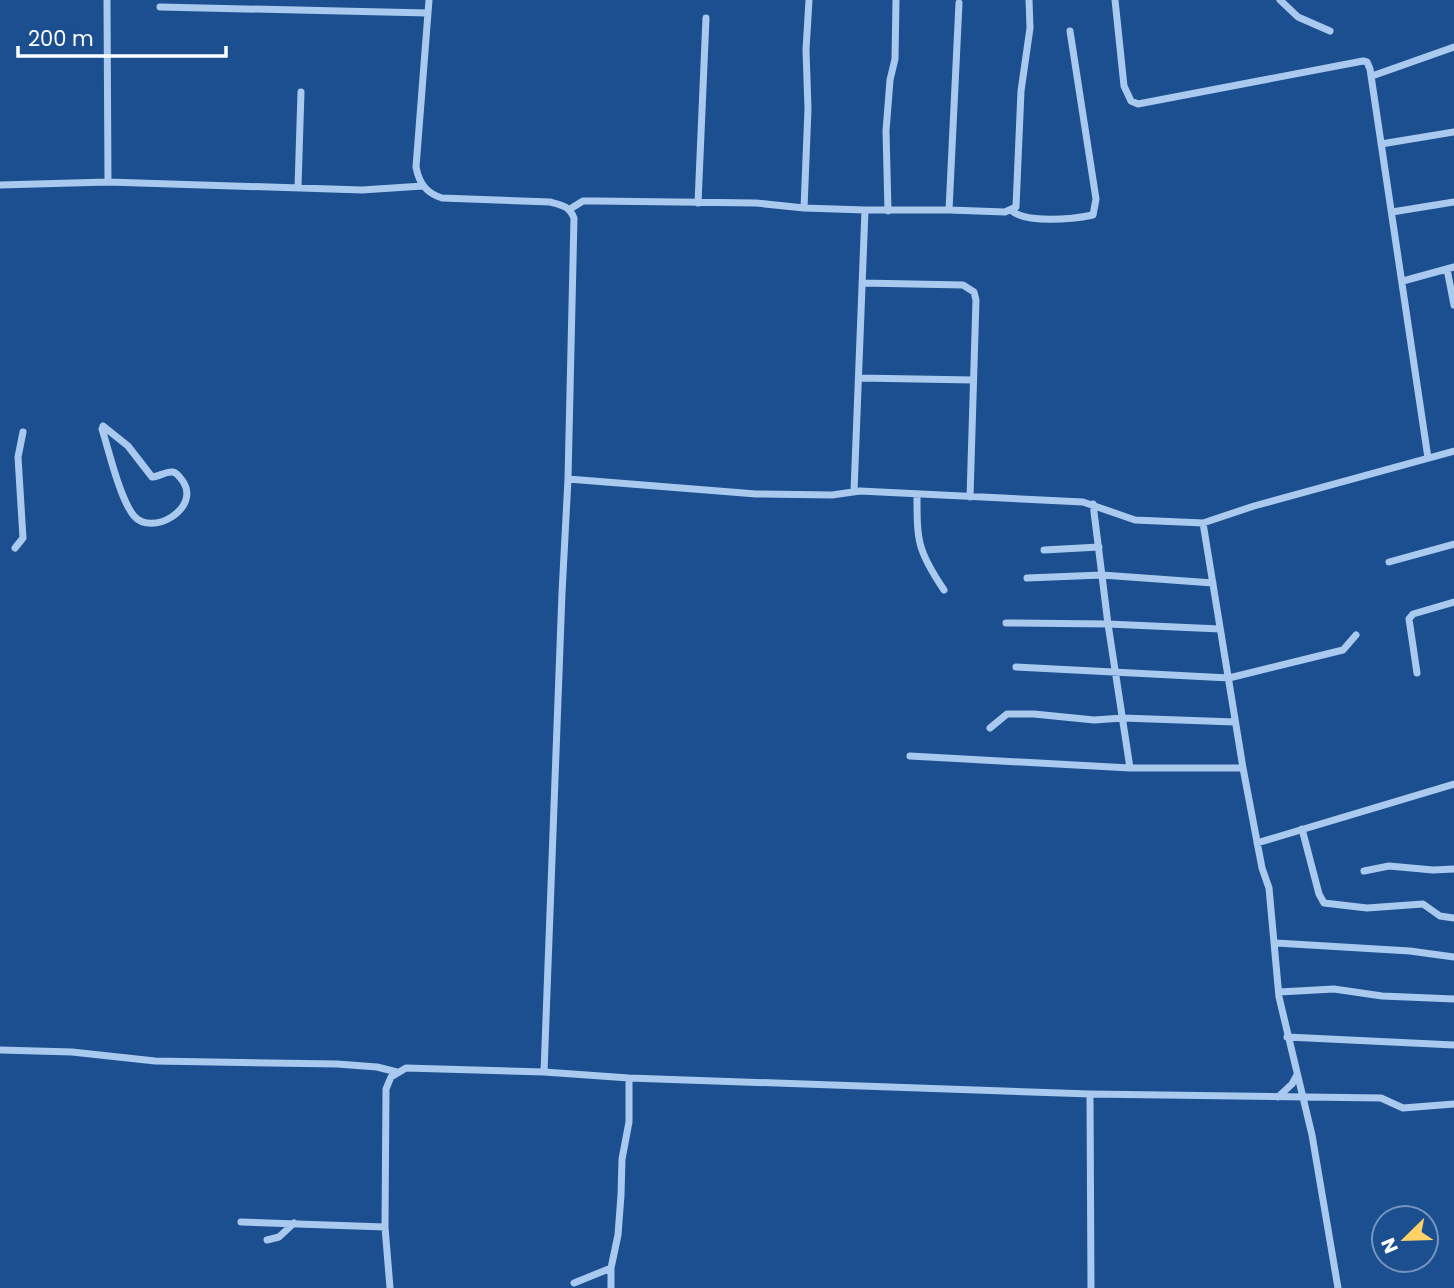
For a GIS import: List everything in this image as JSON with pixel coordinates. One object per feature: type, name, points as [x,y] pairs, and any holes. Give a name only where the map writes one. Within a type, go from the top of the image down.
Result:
[{"type":"street","points":[[107,0],[108,182]]},
{"type":"street","points":[[429,0],[416,167],[423,186],[432,195],[442,198],[550,202],[570,209],[574,218],[568,479],[544,1072]]},
{"type":"street","points":[[804,208],[808,109],[806,50],[810,0]]},
{"type":"street","points":[[888,211],[886,131],[890,80],[895,59],[896,0]]},
{"type":"street","points":[[570,209],[583,201],[756,204],[888,211],[1011,210],[1016,207],[1017,202],[1021,91],[1030,28],[1029,0]]},
{"type":"street","points":[[1115,0],[1124,86],[1131,101],[1138,104],[1367,62],[1429,458]]},
{"type":"street","points":[[1280,0],[1298,17],[1330,32]]},
{"type":"street","points":[[949,210],[959,3]]},
{"type":"street","points":[[160,7],[428,13]]},
{"type":"street","points":[[698,203],[706,18]]},
{"type":"street","points":[[1011,210],[1016,215],[1054,219],[1080,218],[1093,215],[1095,211],[1096,199],[1070,31]]},
{"type":"street","points":[[1371,76],[1454,47]]},
{"type":"street","points":[[298,187],[301,92]]},
{"type":"street","points":[[1381,144],[1454,132]]},
{"type":"street","points":[[0,185],[108,182],[362,190],[423,186]]},
{"type":"street","points":[[1392,212],[1454,202]]},
{"type":"street","points":[[853,491],[865,210]]},
{"type":"street","points":[[1403,281],[1450,268],[1454,305]]},
{"type":"street","points":[[862,283],[969,287],[974,292],[976,300],[970,496]]},
{"type":"street","points":[[859,379],[973,380]]},
{"type":"street","points":[[102,427],[128,446],[152,477],[176,473],[187,489],[188,496],[182,509],[155,523],[139,521],[128,505],[102,427]]},
{"type":"street","points":[[15,548],[23,538],[19,457],[23,432]]},
{"type":"street","points":[[568,479],[756,494],[832,495],[853,491],[1093,504],[1117,516],[1135,520],[1203,523],[1254,506],[1454,451]]},
{"type":"street","points":[[917,494],[919,545],[927,565],[944,590]]},
{"type":"street","points":[[1093,504],[1130,768]]},
{"type":"street","points":[[1203,523],[1243,768],[1257,843],[1269,888],[1279,992],[1311,1135],[1338,1288]]},
{"type":"street","points":[[1389,562],[1454,544]]},
{"type":"street","points":[[1044,550],[1098,547]]},
{"type":"street","points":[[1027,578],[1102,575],[1213,583]]},
{"type":"street","points":[[1417,673],[1409,619],[1413,614],[1454,602]]},
{"type":"street","points":[[1006,623],[1220,629]]},
{"type":"street","points":[[1016,667],[1229,678],[1343,650],[1356,635]]},
{"type":"street","points":[[990,728],[1006,714],[1094,720],[1123,718],[1235,722]]},
{"type":"street","points":[[910,755],[1130,768],[1243,768]]},
{"type":"street","points":[[1257,843],[1454,784]]},
{"type":"street","points":[[1302,829],[1319,894],[1324,903],[1367,908],[1423,904],[1440,916],[1454,918]]},
{"type":"street","points":[[1364,872],[1389,866],[1454,869]]},
{"type":"street","points":[[1276,943],[1410,951],[1454,957]]},
{"type":"street","points":[[1279,992],[1334,989],[1382,996],[1454,999]]},
{"type":"street","points":[[1287,1037],[1454,1045]]},
{"type":"street","points":[[0,1050],[111,1055],[155,1061],[350,1065],[397,1072]]},
{"type":"street","points":[[390,1288],[384,1227],[386,1089],[397,1072],[405,1068],[1090,1094],[1381,1098],[1403,1108],[1454,1104]]},
{"type":"street","points":[[1278,1097],[1293,1084],[1297,1075]]},
{"type":"street","points":[[611,1288],[611,1268],[618,1235],[622,1159],[629,1122],[629,1078]]},
{"type":"street","points":[[1090,1094],[1091,1288]]},
{"type":"street","points":[[241,1222],[384,1227]]},
{"type":"street","points":[[267,1240],[279,1237],[294,1223]]},
{"type":"street","points":[[574,1283],[611,1268]]}]
